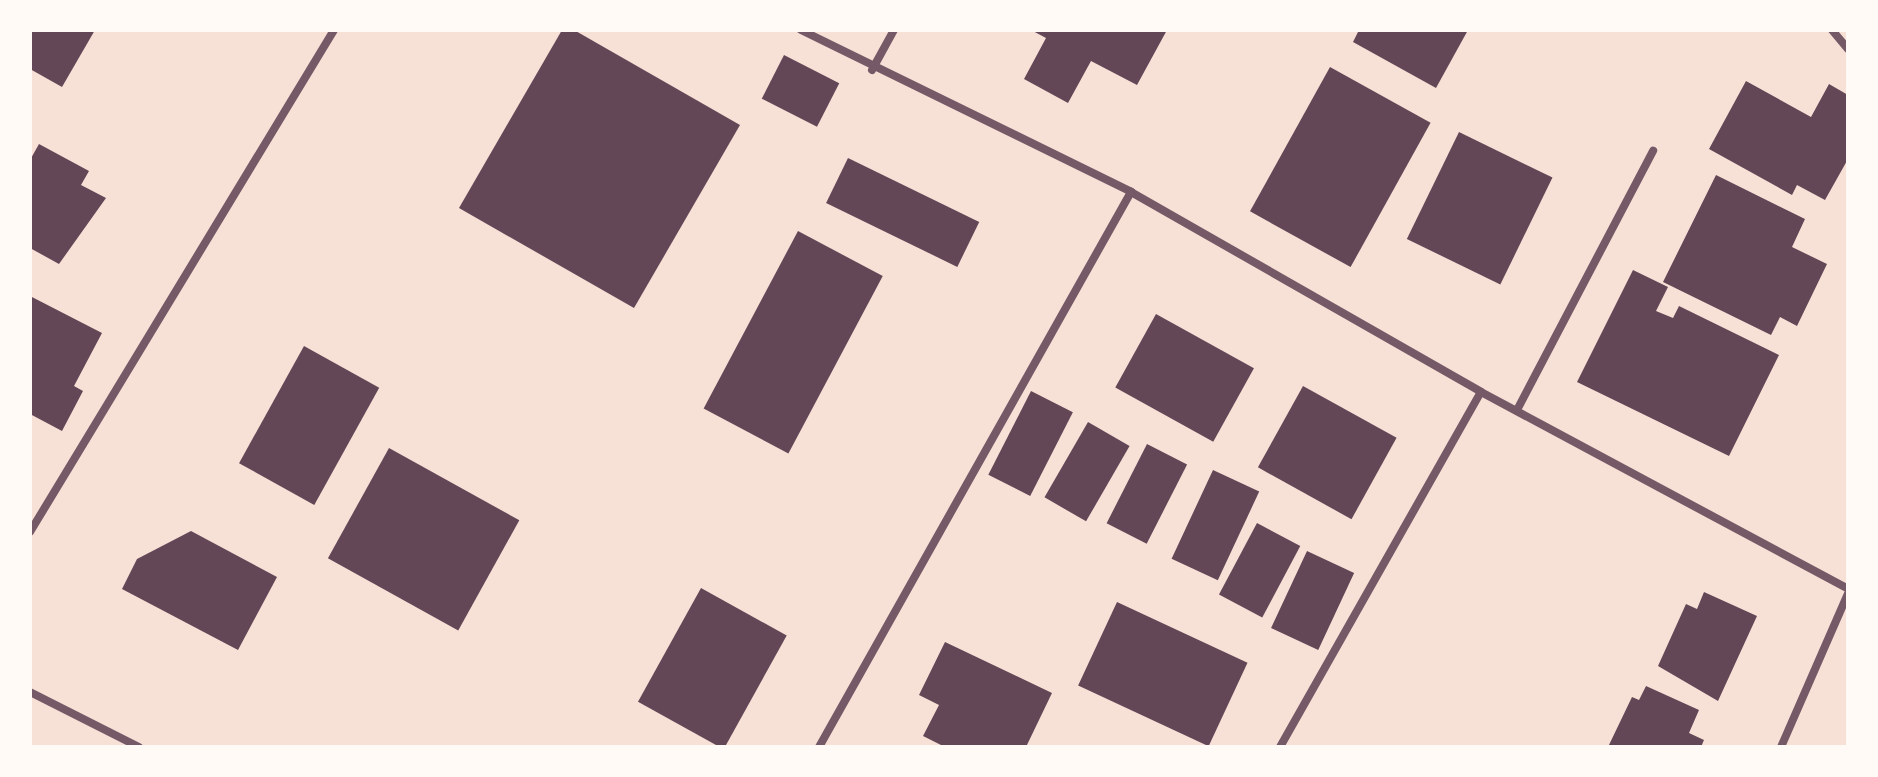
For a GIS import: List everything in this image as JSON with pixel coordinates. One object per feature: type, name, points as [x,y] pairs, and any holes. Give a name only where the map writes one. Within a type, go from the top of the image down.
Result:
[{"type":"street","points":[[30,532],[334,30]]},
{"type":"street","points":[[801,30],[872,70],[1131,192],[1481,392],[1848,592],[1781,747]]},
{"type":"street","points":[[872,70],[894,30]]},
{"type":"street","points":[[1832,30],[1848,49]]},
{"type":"street","points":[[1517,410],[1653,151]]},
{"type":"street","points":[[819,747],[1131,192]]},
{"type":"street","points":[[1280,747],[1481,392]]},
{"type":"street","points":[[30,692],[139,747]]},
{"type":"building","points":[[30,30],[95,30],[62,87],[30,69]]},
{"type":"building","points":[[562,30],[574,30],[740,125],[634,308],[459,208]]},
{"type":"building","points":[[1031,30],[1167,30],[1137,85],[1091,61],[1068,103],[1024,79],[1046,38]]},
{"type":"building","points":[[1359,30],[1468,30],[1436,88],[1353,42]]},
{"type":"building","points":[[784,55],[839,83],[817,127],[762,99]]},
{"type":"building","points":[[1330,67],[1431,123],[1351,267],[1250,211]]},
{"type":"building","points":[[1746,81],[1811,117],[1829,84],[1848,95],[1848,159],[1825,200],[1797,185],[1792,195],[1709,149]]},
{"type":"building","points":[[1459,132],[1552,178],[1500,285],[1407,239]]},
{"type":"building","points":[[39,144],[89,171],[81,185],[106,198],[59,264],[30,248],[30,160]]},
{"type":"building","points":[[848,158],[979,222],[957,267],[826,203]]},
{"type":"building","points":[[1716,175],[1805,219],[1792,247],[1827,264],[1797,326],[1780,317],[1771,335],[1663,282]]},
{"type":"building","points":[[798,231],[883,276],[788,454],[704,408]]},
{"type":"building","points":[[1633,270],[1668,287],[1656,311],[1673,318],[1679,306],[1779,355],[1729,456],[1577,382]]},
{"type":"building","points":[[30,296],[102,333],[74,386],[83,391],[62,431],[30,414]]},
{"type":"building","points":[[1156,314],[1254,368],[1213,442],[1115,387]]},
{"type":"building","points":[[304,346],[379,388],[314,505],[239,463]]},
{"type":"building","points":[[1303,386],[1397,438],[1351,519],[1258,467]]},
{"type":"building","points":[[1031,391],[1073,412],[1030,496],[988,475]]},
{"type":"building","points":[[1088,422],[1130,446],[1086,521],[1044,497]]},
{"type":"building","points":[[1147,444],[1187,464],[1147,544],[1107,523]]},
{"type":"building","points":[[389,448],[519,520],[458,630],[328,558]]},
{"type":"building","points":[[1213,470],[1259,492],[1218,580],[1172,559]]},
{"type":"building","points":[[1257,523],[1300,546],[1262,618],[1219,595]]},
{"type":"building","points":[[191,531],[277,577],[238,650],[122,589],[137,559]]},
{"type":"building","points":[[1307,551],[1354,573],[1318,650],[1271,628]]},
{"type":"building","points":[[701,588],[787,636],[725,747],[720,747],[638,702]]},
{"type":"building","points":[[1704,592],[1757,616],[1718,701],[1658,666],[1686,604],[1697,609]]},
{"type":"building","points":[[1117,602],[1248,663],[1209,746],[1078,685]]},
{"type":"building","points":[[945,642],[1052,693],[1026,747],[945,747],[923,736],[939,705],[919,695]]},
{"type":"building","points":[[1646,686],[1699,710],[1689,733],[1704,740],[1701,747],[1608,747],[1632,697],[1639,700]]}]
